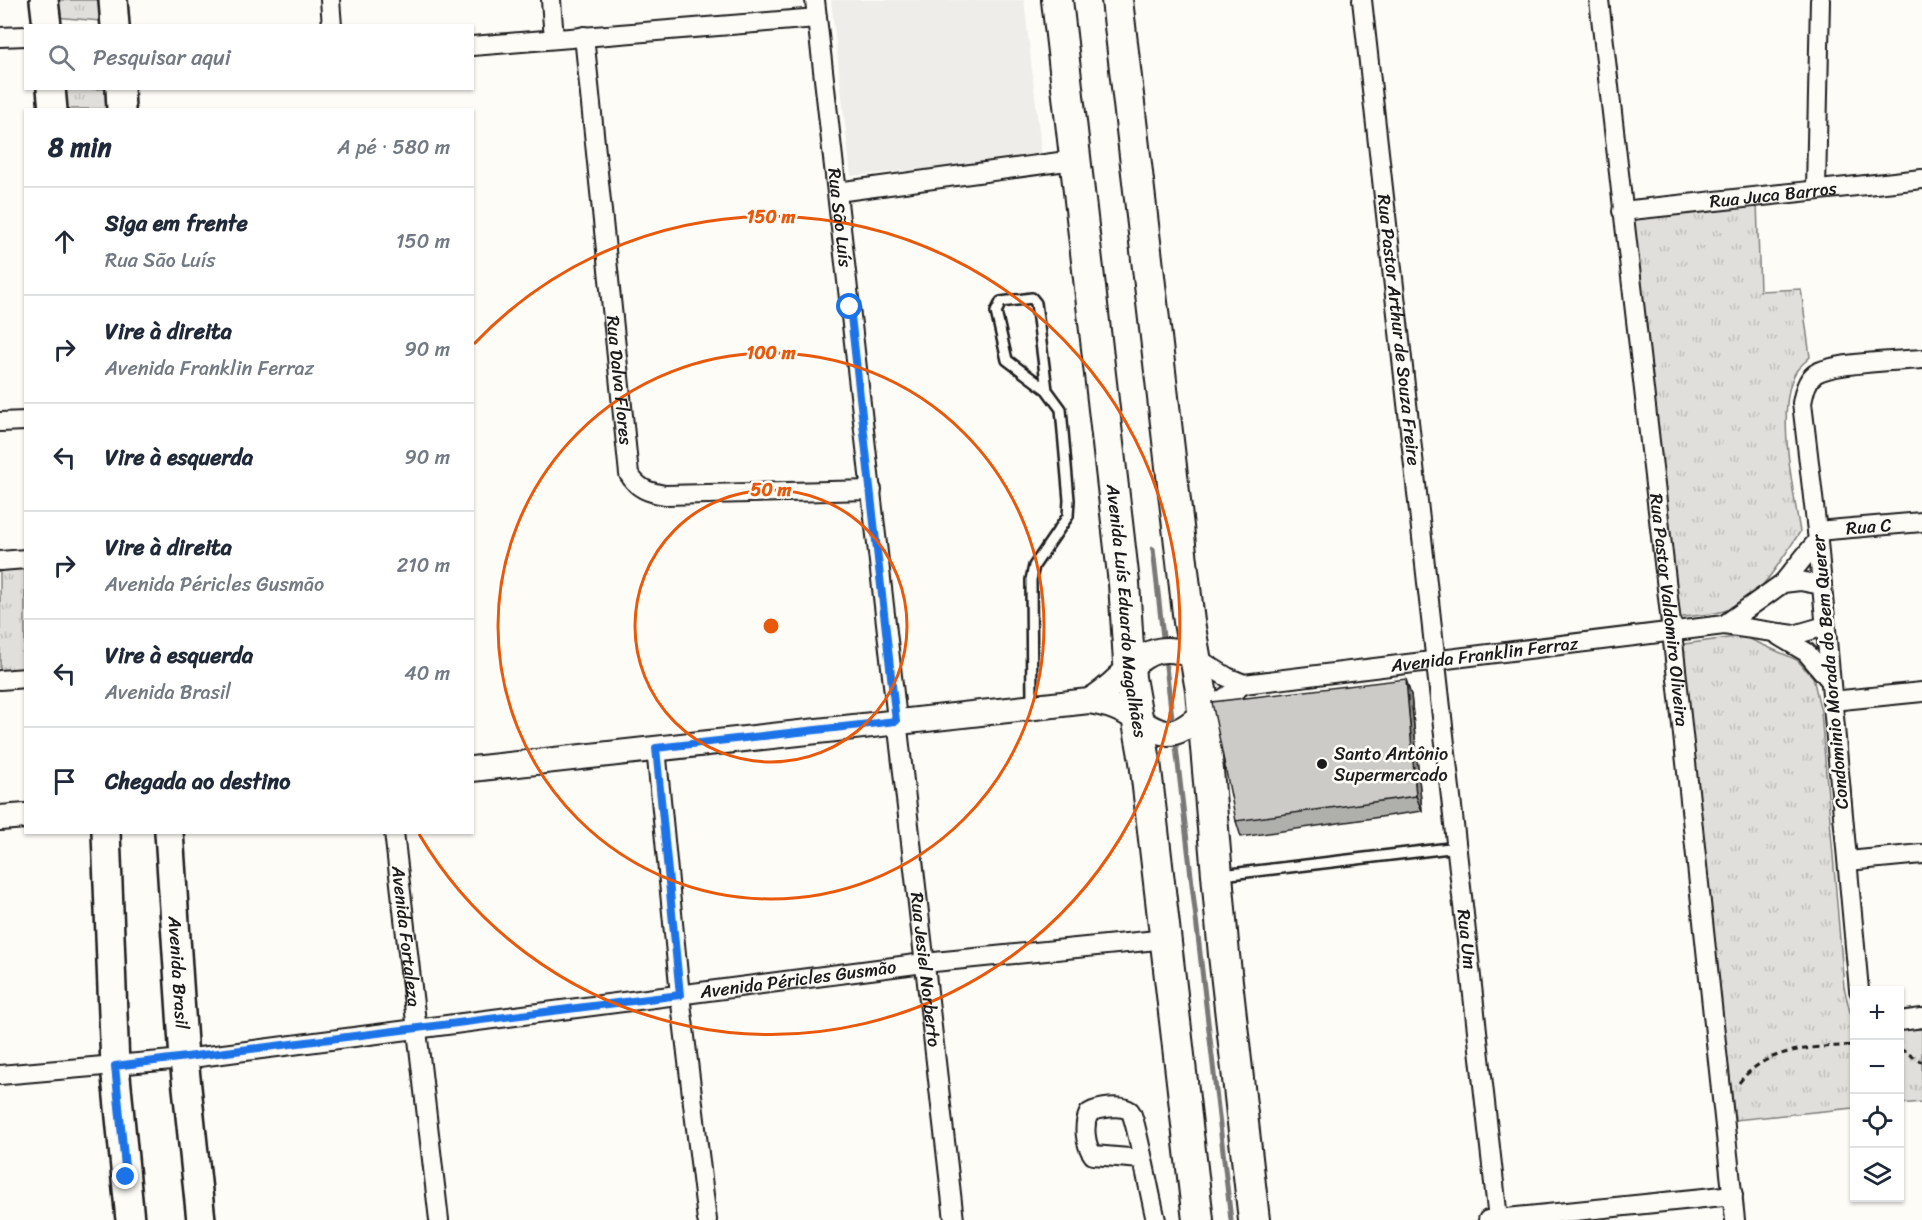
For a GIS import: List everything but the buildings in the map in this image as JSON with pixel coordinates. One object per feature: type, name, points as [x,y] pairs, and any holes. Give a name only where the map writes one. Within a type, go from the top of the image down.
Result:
[{"type":"main road","points":[[44,0],[47,24]]},
{"type":"main road","points":[[113,0],[115,24]]},
{"type":"main road","name":"Avenida Luís Eduardo Magalhães","points":[[1057,0],[1124,583],[1146,727],[1145,761],[1198,1220]]},
{"type":"main road","points":[[1118,0],[1196,720],[1216,876],[1254,1220]]},
{"type":"main road","points":[[51,90],[52,108]]},
{"type":"main road","points":[[120,90],[121,108]]},
{"type":"main road","points":[[106,834],[115,1066],[130,1220]]},
{"type":"main road","name":"Avenida Brasil","points":[[169,834],[184,1059],[201,1220]]},
{"type":"street","points":[[330,0],[332,24]]},
{"type":"street","points":[[551,0],[554,39]]},
{"type":"street","name":"Rua Pastor Arthur de Souza Freire","points":[[1362,0],[1437,658]]},
{"type":"street","name":"Rua Pastor Valdomiro Oliveira","points":[[1599,0],[1672,632],[1735,1220]]},
{"type":"street","points":[[1816,189],[1820,0]]},
{"type":"street","points":[[474,46],[584,36],[816,9]]},
{"type":"street","name":"Rua São Luís","points":[[816,9],[872,490],[896,721]]},
{"type":"street","points":[[0,38],[24,36]]},
{"type":"street","name":"Rua Dalva Flores","points":[[584,36],[629,474],[635,485],[648,492],[665,495],[872,490]]},
{"type":"street","points":[[837,192],[1074,160]]},
{"type":"street","name":"Rua Juca Barros","points":[[1622,211],[1922,179]]},
{"type":"street","name":"Condominio Morada do Bem Querer","points":[[1859,986],[1818,536],[1802,403],[1805,387],[1815,374],[1829,367],[1922,359]]},
{"type":"street","points":[[0,422],[24,421]]},
{"type":"street","name":"Rua C","points":[[1818,536],[1922,522]]},
{"type":"street","name":"Avenida Franklin Ferraz","points":[[1724,625],[1783,583],[1818,536]]},
{"type":"street","points":[[0,561],[24,559]]},
{"type":"street","points":[[1783,583],[1800,581],[1822,585]]},
{"type":"street","name":"Avenida Franklin Ferraz","points":[[1244,684],[1437,658],[1724,625],[1775,633],[1804,634],[1825,626]]},
{"type":"street","points":[[1775,633],[1806,652],[1830,681]]},
{"type":"street","points":[[474,769],[1089,701],[1114,707],[1146,727],[1168,733],[1196,720],[1244,684],[1211,669],[1190,655],[1162,649],[1135,662],[1112,687],[1089,701]]},
{"type":"street","name":"Rua Um","points":[[1437,658],[1458,847],[1493,1219]]},
{"type":"street","points":[[0,680],[24,678]]},
{"type":"street","points":[[1832,701],[1922,692]]},
{"type":"street","name":"Rua Jesiel Norberto","points":[[896,721],[954,1220]]},
{"type":"street","points":[[656,748],[680,995],[707,1220]]},
{"type":"street","points":[[0,818],[24,816]]},
{"type":"street","name":"Avenida Fortaleza","points":[[394,834],[439,1220]]},
{"type":"street","points":[[1848,861],[1922,854]]},
{"type":"street","name":"Avenida Péricles Gusmão","points":[[0,1075],[184,1059],[924,963],[1167,939]]},
{"type":"street","points":[[1904,1020],[1922,1018]]},
{"type":"street","points":[[1141,1159],[1156,1220]]},
{"type":"street","points":[[1493,1219],[1734,1195]]},
{"type":"lane","points":[[1032,707],[1031,580],[1034,566],[1068,516],[1069,500],[1061,409],[1047,390],[1007,360],[996,312],[1001,302],[1032,298],[1036,303],[1047,390]]},
{"type":"lane","points":[[1216,876],[1458,847]]},
{"type":"path","points":[[1724,1104],[1749,1069],[1773,1055],[1809,1048],[1850,1045]]},
{"type":"path","points":[[1904,1051],[1922,1062]]},
{"type":"shaded area","points":[[831,0],[1024,0],[1042,158],[851,176]]},
{"type":"green space","points":[[53,0],[98,0],[100,21],[55,17]]},
{"type":"green space","points":[[62,90],[105,90],[106,108],[63,108]]},
{"type":"green space","points":[[1757,202],[1760,291],[1801,289],[1810,357],[1797,370],[1790,385],[1787,404],[1786,426],[1790,473],[1800,532],[1765,582],[1749,599],[1740,605],[1717,613],[1675,618],[1627,220]]},
{"type":"green space","points":[[24,566],[24,671],[0,674],[0,569]]},
{"type":"green space","points":[[1743,636],[1797,660],[1813,677],[1821,712],[1844,987],[1850,1012],[1850,1108],[1735,1120],[1677,645]]},
{"type":"green space","points":[[1922,1029],[1922,1102],[1904,1104],[1904,1030]]},
{"type":"waterway","points":[[1153,549],[1164,646]]},
{"type":"waterway","points":[[1165,658],[1173,726]]},
{"type":"waterway","points":[[1175,738],[1231,1220]]},
{"type":"place","name":"Santo Antônio Supermercado","points":[[1322,764]]},
{"type":"route","points":[[126,1177],[115,1066],[680,995],[656,748],[896,721],[850,307]]}]
